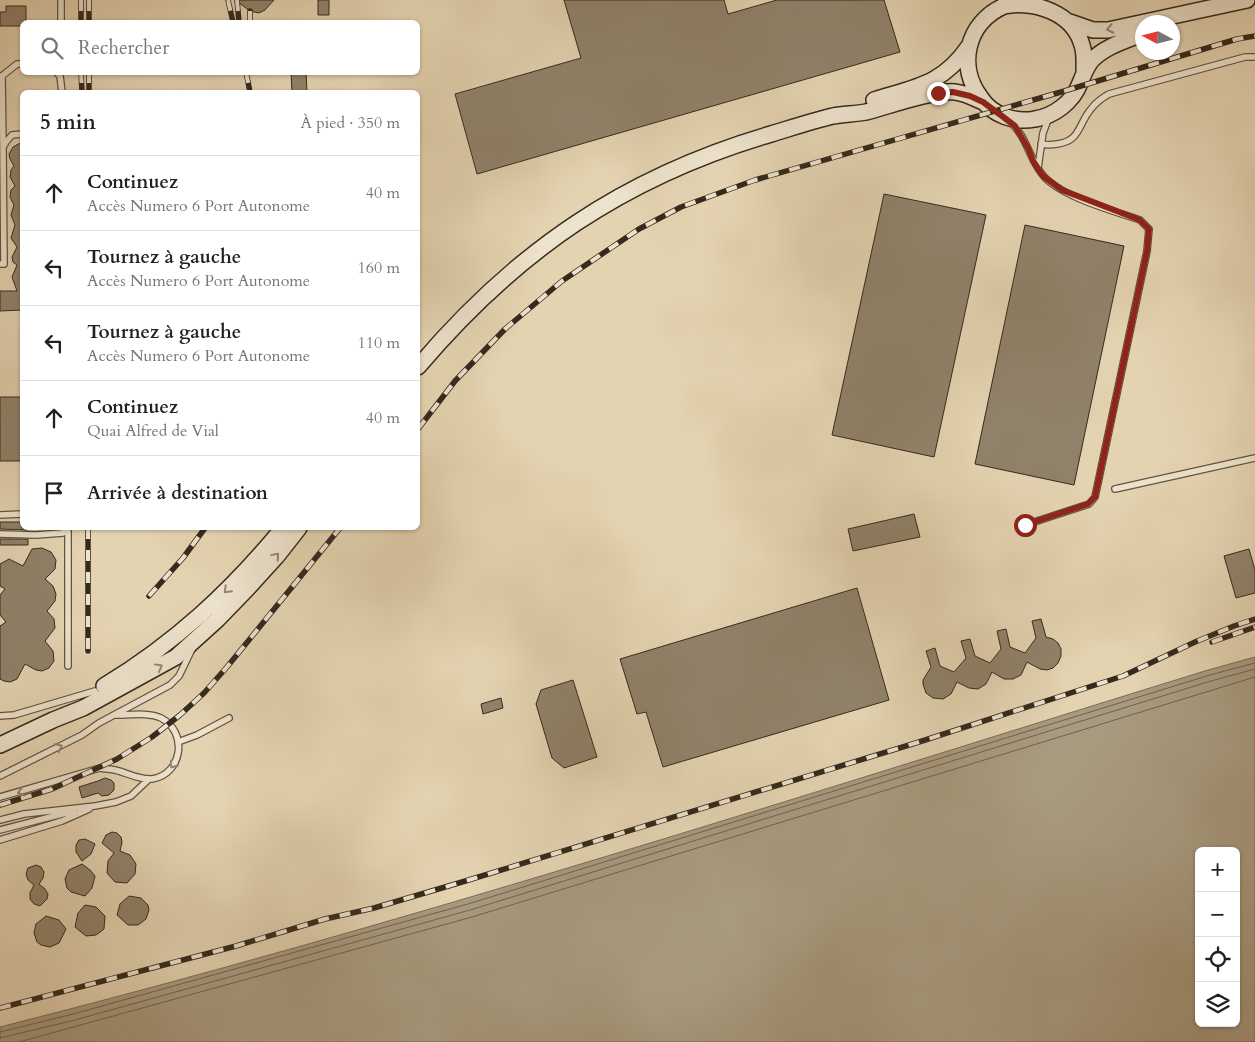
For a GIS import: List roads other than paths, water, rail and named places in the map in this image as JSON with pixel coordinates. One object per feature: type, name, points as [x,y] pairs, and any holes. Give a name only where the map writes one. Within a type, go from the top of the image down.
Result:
[{"type":"main road","points":[[1070,22],[1093,30],[1108,30],[1247,0]]},
{"type":"main road","points":[[420,365],[462,317],[492,288],[543,245],[573,224],[629,191],[688,163],[753,139],[834,116],[864,112],[946,92],[961,93],[983,102],[1002,116],[1018,120],[1034,120],[1050,115],[1062,108],[1072,98],[1080,85],[1084,71],[1085,58],[1082,45],[1078,33],[1070,22],[1060,13],[1049,7],[1034,3],[1019,2],[1005,6],[992,13],[977,28],[969,46],[967,60],[969,76],[974,90],[983,102]]},
{"type":"main road","points":[[1180,19],[1192,13]]},
{"type":"main road","points":[[1084,71],[1104,51],[1113,45],[1135,37]]},
{"type":"main road","points":[[834,116],[862,103],[939,78],[949,70],[969,46]]},
{"type":"main road","points":[[52,720],[139,664],[185,629],[226,591],[280,530]]},
{"type":"main road","points":[[0,745],[52,720],[83,708],[176,657],[196,640],[254,581],[297,530]]},
{"type":"lane","points":[[61,0],[61,20]]},
{"type":"lane","points":[[1041,144],[1068,142],[1077,133],[1089,110],[1099,100],[1109,94],[1245,56],[1255,57]]},
{"type":"lane","points":[[0,264],[4,264],[1,76],[17,64],[20,64]]},
{"type":"lane","points":[[59,75],[62,90]]},
{"type":"lane","points":[[1038,168],[1042,133],[1050,115]]},
{"type":"lane","points":[[1002,116],[1015,126],[1043,176],[1062,190],[1140,220],[1149,229],[1149,239],[1095,497],[1088,504],[1025,525]]},
{"type":"lane","points":[[3,147],[12,135],[20,134]]},
{"type":"lane","points":[[1116,489],[1255,458]]},
{"type":"lane","points":[[0,515],[20,514]]},
{"type":"lane","points":[[0,534],[36,535],[63,533],[65,530]]},
{"type":"lane","points":[[66,530],[68,666]]},
{"type":"lane","points":[[0,776],[82,735],[99,723],[170,685],[179,676],[196,640]]},
{"type":"lane","points":[[0,716],[14,715],[95,691]]},
{"type":"lane","points":[[0,830],[131,796],[149,779],[165,774],[174,766],[178,758],[178,742],[172,728],[159,717],[150,715],[115,715]]},
{"type":"lane","points":[[178,742],[197,735],[229,718]]},
{"type":"lane","points":[[0,797],[100,768],[116,770],[131,776],[149,779]]},
{"type":"lane","points":[[0,820],[45,810],[95,806]]},
{"type":"lane","points":[[0,840],[62,821],[95,806]]},
{"type":"water","points":[[1255,657],[1255,1042],[0,1042],[0,1027],[304,945],[757,810]]},
{"type":"railway","points":[[81,0],[81,20]]},
{"type":"railway","points":[[89,0],[89,20]]},
{"type":"railway","points":[[228,0],[233,20]]},
{"type":"railway","points":[[237,0],[239,20]]},
{"type":"railway","points":[[250,11],[250,20]]},
{"type":"railway","points":[[420,426],[455,381],[505,329],[562,281],[639,229],[681,207],[755,180],[1237,39],[1255,36]]},
{"type":"railway","points":[[81,75],[82,90]]},
{"type":"railway","points":[[89,75],[89,90]]},
{"type":"railway","points":[[247,75],[250,90]]},
{"type":"railway","points":[[88,530],[88,651]]},
{"type":"railway","points":[[149,596],[183,558],[204,530]]},
{"type":"railway","points":[[0,805],[52,789],[117,759],[152,737],[180,715],[204,693],[227,667],[338,530]]},
{"type":"railway","points":[[0,1008],[236,946],[325,919],[374,908],[919,742],[1123,676],[1195,642],[1255,619]]},
{"type":"railway","points":[[1212,642],[1255,627]]}]
